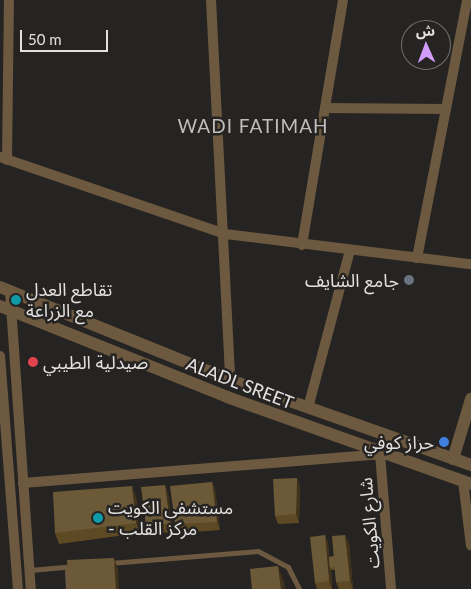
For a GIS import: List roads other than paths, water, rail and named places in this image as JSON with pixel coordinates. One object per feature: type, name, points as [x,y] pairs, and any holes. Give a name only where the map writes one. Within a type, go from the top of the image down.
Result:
[{"type":"street","points":[[10,0],[3,159],[225,234],[302,245],[471,264]]},
{"type":"street","points":[[211,0],[225,234],[230,380]]},
{"type":"street","points":[[302,245],[343,0]]},
{"type":"street","points":[[417,258],[466,0]]},
{"type":"street","points":[[325,108],[446,109]]},
{"type":"street","points":[[308,408],[350,250]]},
{"type":"street","points":[[5,290],[5,309],[23,483],[31,589]]},
{"type":"street","name":"ALADL SREET","points":[[5,290],[230,380],[453,459],[470,461]]},
{"type":"street","name":"ALADL SREET","points":[[5,309],[380,454],[467,483]]},
{"type":"street","points":[[0,356],[5,497],[18,589]]},
{"type":"street","points":[[453,459],[471,399]]},
{"type":"street","points":[[23,483],[380,454]]},
{"type":"street","name":"شارع الكويت","points":[[380,454],[391,589]]},
{"type":"street","points":[[467,483],[471,546]]},
{"type":"street","points":[[5,497],[24,496]]},
{"type":"lane","points":[[105,564],[258,551],[288,566],[299,589]]},
{"type":"lane","points":[[30,570],[76,566]]},
{"type":"lane","points":[[66,567],[68,589]]},
{"type":"place","name":"جامع الشايف","points":[[409,280]]},
{"type":"place","name":"تقاطع العدل مع الزراعة","points":[[16,300]]},
{"type":"place","name":"صيدلية الطيبي","points":[[33,362]]},
{"type":"place","name":"حراز كوفي","points":[[444,442]]},
{"type":"place","name":"مستشفى الكويت - مركز القلب","points":[[98,518]]},
{"type":"district","name":"WADI FATIMAH","points":[[253,126]]}]
